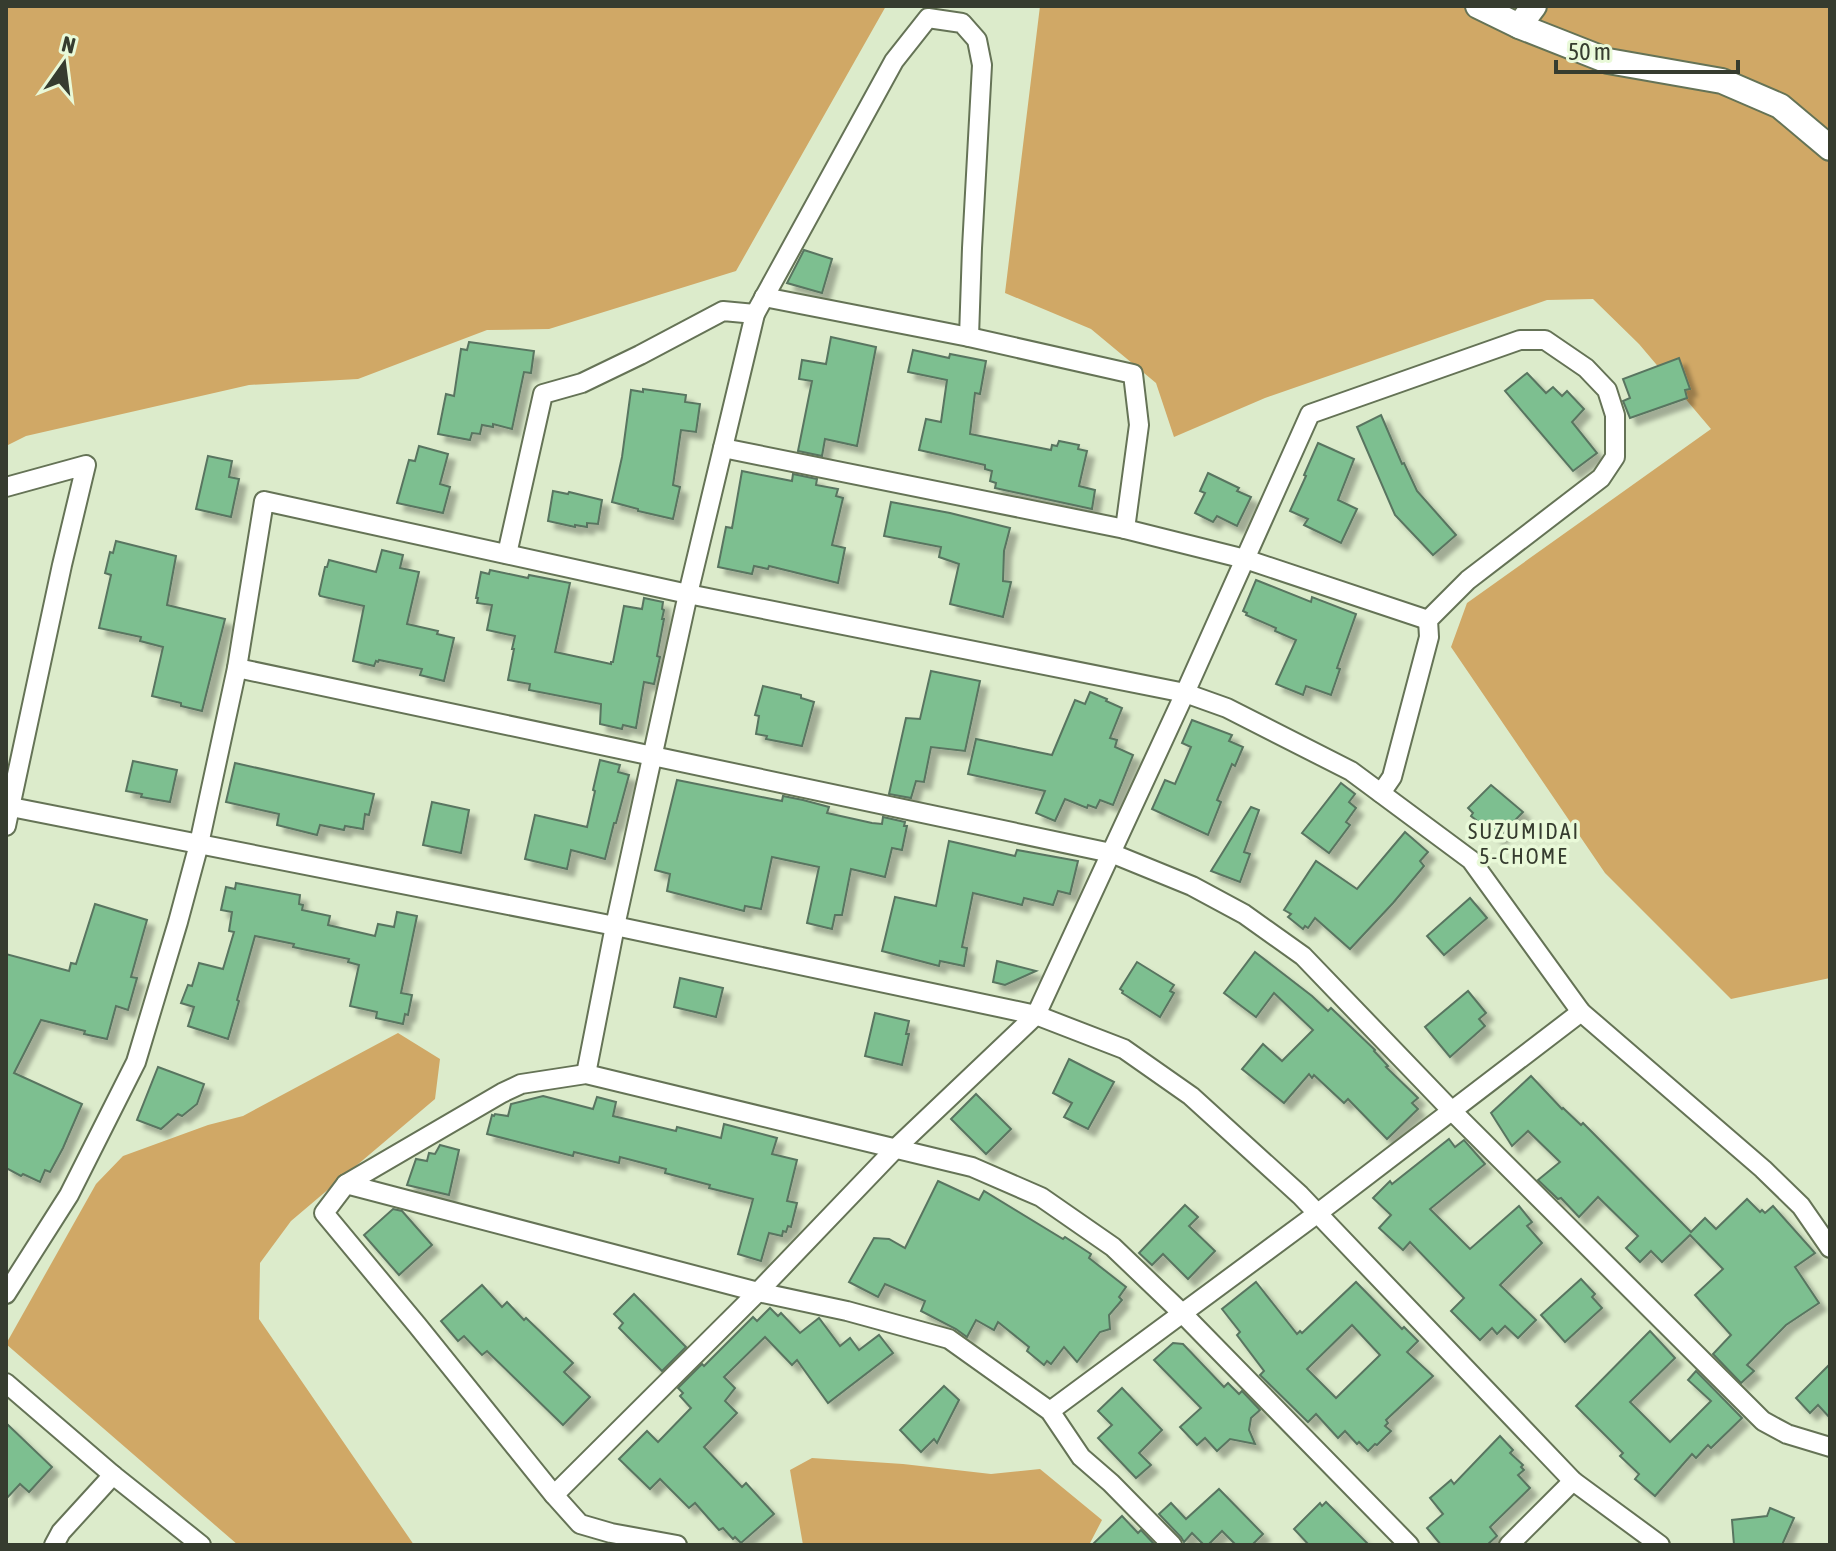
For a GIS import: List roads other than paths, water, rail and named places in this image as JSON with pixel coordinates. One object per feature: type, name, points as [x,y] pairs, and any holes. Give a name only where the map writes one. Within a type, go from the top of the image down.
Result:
[{"type":"street","points":[[1478,6],[1519,26],[1608,61],[1722,81],[1780,106],[1830,148]]},
{"type":"street","points":[[1519,26],[1534,6]]},
{"type":"street","points":[[586,1074],[688,594],[760,306],[894,61],[928,18],[962,23],[977,40],[982,65],[969,337]]},
{"type":"street","points":[[507,554],[543,394],[582,383],[723,311],[760,306],[969,337],[1133,374],[1139,425],[1125,529]]},
{"type":"street","points":[[554,1495],[758,1292],[896,1148],[1036,1015],[1310,414],[1520,340],[1545,340],[1586,368],[1607,390],[1615,415],[1615,457],[1601,478],[1468,580],[1428,620],[1429,637],[1392,777],[1381,793]]},
{"type":"street","points":[[723,448],[1125,529],[1245,559],[1428,620]]},
{"type":"street","points":[[6,487],[86,465],[58,580],[6,826]]},
{"type":"street","points":[[6,1294],[69,1195],[136,1062],[199,844],[237,668],[264,501],[688,594],[1185,693],[1227,708],[1351,771],[1471,860],[1581,1012],[1763,1169],[1801,1206],[1830,1248]]},
{"type":"street","points":[[237,668],[1111,853],[1192,886],[1244,914],[1303,956],[1452,1111],[1763,1421],[1787,1434],[1830,1447]]},
{"type":"street","points":[[9,807],[615,926],[1036,1015],[1124,1049],[1191,1096],[1300,1195],[1573,1481],[1660,1545]]},
{"type":"street","points":[[1050,1411],[1318,1213],[1581,1012]]},
{"type":"street","points":[[677,1545],[580,1524],[324,1213],[346,1184],[521,1084],[586,1074],[972,1167],[1041,1197],[1113,1247],[1183,1314],[1409,1545]]},
{"type":"street","points":[[346,1184],[949,1339],[1050,1411],[1081,1457],[1172,1545]]},
{"type":"street","points":[[6,1383],[201,1545]]},
{"type":"street","points":[[54,1545],[61,1532],[113,1475]]},
{"type":"street","points":[[1509,1545],[1573,1481]]},
{"type":"district","name":"SUZUMIDAI 5-CHOME","points":[[1524,844]]}]
